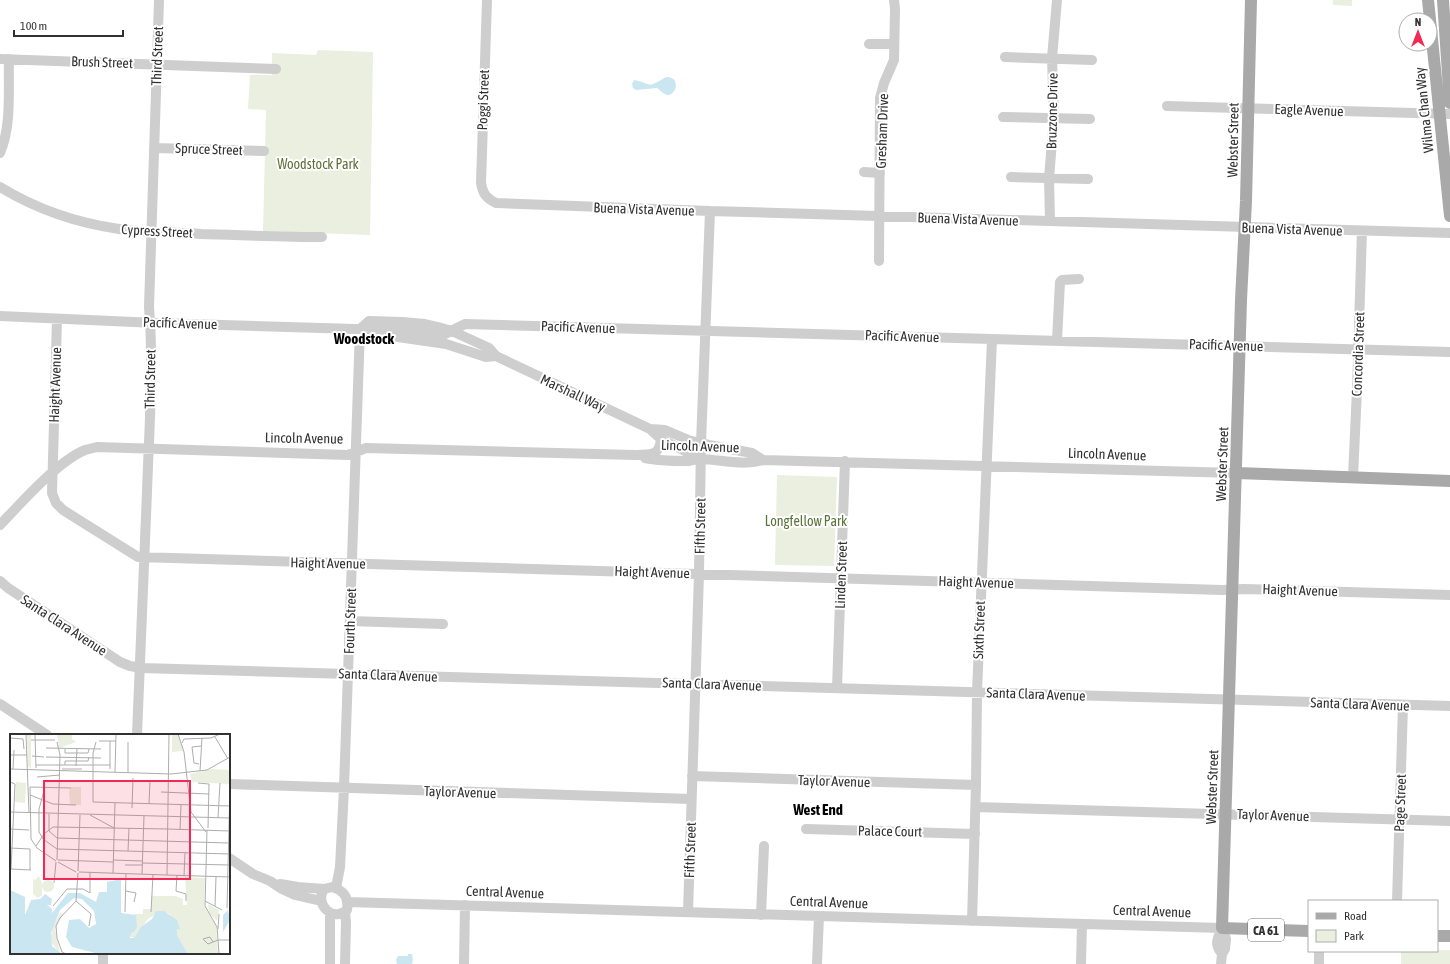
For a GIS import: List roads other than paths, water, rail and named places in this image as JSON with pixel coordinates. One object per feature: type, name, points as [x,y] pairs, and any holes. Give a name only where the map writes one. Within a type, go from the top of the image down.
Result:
[{"type":"main road","name":"Webster Street","points":[[1222,928],[1251,0]]},
{"type":"main road","name":"Wilma Chan Way","points":[[1428,0],[1445,114],[1450,216]]},
{"type":"main road","name":"Wilma Chan Way","points":[[1442,0],[1450,103]]},
{"type":"main road","name":"Lincoln Avenue","points":[[1236,473],[1450,480]]},
{"type":"main road","name":"Central Avenue","points":[[1222,928],[1308,931]]},
{"type":"main road","points":[[1438,936],[1450,936]]},
{"type":"street","name":"Third Street","points":[[137,734],[148,448],[151,337],[149,307],[159,0]]},
{"type":"street","name":"Poggi Street","points":[[486,0],[481,184],[487,199]]},
{"type":"street","name":"Gresham Drive","points":[[879,260],[880,98],[884,83],[894,60],[894,0]]},
{"type":"street","name":"Bruzzone Drive","points":[[1050,221],[1049,178],[1054,118],[1052,58],[1057,0]]},
{"type":"street","points":[[869,44],[894,44]]},
{"type":"street","points":[[1005,57],[1092,60]]},
{"type":"street","name":"Brush Street","points":[[5,59],[276,69]]},
{"type":"street","points":[[0,153],[6,134],[7,120],[5,59]]},
{"type":"street","name":"Eagle Avenue","points":[[1167,106],[1445,114]]},
{"type":"street","points":[[1003,117],[1090,119]]},
{"type":"street","name":"Spruce Street","points":[[154,148],[264,151]]},
{"type":"street","points":[[864,172],[880,173]]},
{"type":"street","points":[[1011,177],[1088,179]]},
{"type":"street","name":"Cypress Street","points":[[0,187],[34,205],[69,218],[120,230],[322,237]]},
{"type":"street","name":"Buena Vista Avenue","points":[[487,199],[496,203],[506,204],[1450,233]]},
{"type":"street","name":"Fifth Street","points":[[688,912],[699,574],[701,443],[710,211]]},
{"type":"street","name":"Concordia Street","points":[[1353,477],[1362,231]]},
{"type":"street","points":[[1057,340],[1060,282],[1062,280],[1079,279]]},
{"type":"street","name":"Pacific Avenue","points":[[0,316],[360,329],[435,334],[445,334],[465,324],[1450,352]]},
{"type":"street","name":"Haight Avenue","points":[[57,319],[52,493],[56,503],[63,510],[138,557],[981,583],[1450,595]]},
{"type":"street","name":"Pacific Avenue","points":[[360,329],[367,335],[404,338],[446,344]]},
{"type":"street","name":"Fourth Street","points":[[336,888],[340,867],[349,674],[360,329]]},
{"type":"street","name":"Marshall Way","points":[[452,331],[489,348],[496,356],[650,429],[661,439],[701,459]]},
{"type":"street","name":"Sixth Street","points":[[972,921],[976,807],[977,692],[992,339]]},
{"type":"street","name":"Marshall Way","points":[[446,344],[486,357],[496,356]]},
{"type":"street","name":"Marshall Way","points":[[650,429],[665,430],[701,443]]},
{"type":"street","name":"Lincoln Avenue","points":[[0,525],[52,473],[85,450],[97,448],[148,448],[348,455],[366,448],[635,455],[655,453],[659,450],[661,439]]},
{"type":"street","name":"Lincoln Avenue","points":[[701,443],[752,453],[763,460]]},
{"type":"street","points":[[701,459],[731,456],[741,452]]},
{"type":"street","name":"Lincoln Avenue","points":[[635,455],[653,460],[701,459],[752,463],[763,460],[845,461],[1236,473]]},
{"type":"street","name":"Linden Street","points":[[837,688],[845,461]]},
{"type":"street","name":"Santa Clara Avenue","points":[[0,581],[8,588],[120,662],[140,668],[1450,706]]},
{"type":"street","points":[[350,621],[443,624]]},
{"type":"street","points":[[0,704],[45,734]]},
{"type":"street","name":"Page Street","points":[[1397,900],[1403,705]]},
{"type":"street","name":"Taylor Avenue","points":[[692,776],[976,785]]},
{"type":"street","name":"Taylor Avenue","points":[[230,784],[692,799]]},
{"type":"street","name":"Taylor Avenue","points":[[976,807],[1450,821]]},
{"type":"street","name":"Palace Court","points":[[806,829],[975,834]]},
{"type":"street","points":[[762,915],[764,846]]},
{"type":"street","points":[[230,859],[253,874],[270,881],[298,887],[324,889],[336,888],[344,894],[346,907],[345,964]]},
{"type":"street","points":[[270,881],[295,895],[321,901]]},
{"type":"street","points":[[324,889],[321,893],[321,901],[330,913],[337,915],[343,914],[346,907]]},
{"type":"street","points":[[464,964],[465,905]]},
{"type":"street","name":"Central Avenue","points":[[346,907],[465,905],[1222,928]]},
{"type":"street","points":[[330,913],[330,964]]},
{"type":"street","points":[[817,964],[819,916]]},
{"type":"street","points":[[1081,964],[1082,924]]},
{"type":"street","name":"Webster Street","points":[[1222,928],[1226,939],[1222,959]]},
{"type":"street","points":[[1319,952],[1319,964]]},
{"type":"water","points":[[666,77],[674,80],[676,84],[672,94],[664,94],[657,88],[636,90],[633,88],[632,84],[634,80],[652,84]]},
{"type":"water","points":[[408,954],[412,954],[412,964],[397,964],[396,960],[398,956],[408,956]]},
{"type":"district","name":"Woodstock","points":[[364,338]]},
{"type":"district","name":"West End","points":[[818,809]]},
{"type":"park label","name":"Woodstock Park","points":[[318,164]]},
{"type":"park label","name":"Longfellow Park","points":[[806,521]]}]
